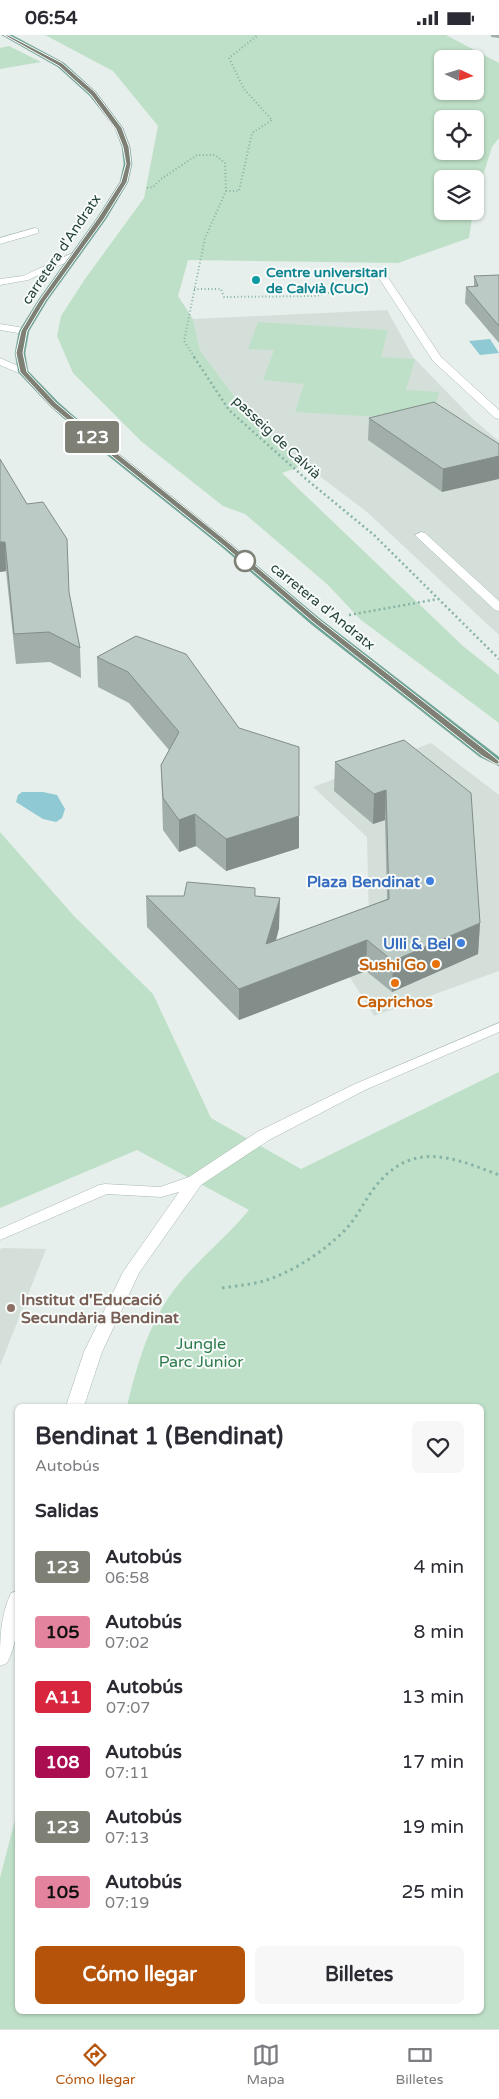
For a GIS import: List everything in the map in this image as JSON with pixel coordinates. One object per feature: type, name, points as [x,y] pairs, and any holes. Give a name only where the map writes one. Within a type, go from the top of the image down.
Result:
[{"type":"main road","name":"carretera d'Andratx","points":[[6,35],[61,65],[76,77],[107,111],[119,128],[126,147],[128,164],[124,182],[77,253],[42,301],[24,331],[20,353],[24,372],[54,404],[90,436],[226,545],[316,621],[485,754],[499,762]]},
{"type":"street","points":[[0,241],[35,231]]},
{"type":"street","points":[[0,282],[25,278],[77,253]]},
{"type":"street","points":[[383,277],[437,359],[499,416]]},
{"type":"street","points":[[0,327],[24,331]]},
{"type":"street","points":[[0,361],[24,372]]},
{"type":"street","points":[[421,535],[499,607]]},
{"type":"street","points":[[0,1235],[105,1189],[161,1192],[195,1181],[263,1136],[280,1127],[360,1087],[499,1027]]},
{"type":"street","points":[[76,1404],[92,1352],[131,1272],[195,1181]]},
{"type":"street","points":[[0,1658],[15,1608]]},
{"type":"path","points":[[226,191],[239,191],[252,133],[272,120],[244,89],[229,58],[258,35]]},
{"type":"path","name":"passeig de Calvià","points":[[143,187],[152,187],[198,155],[215,155],[224,163],[226,191],[205,238],[184,341],[230,410],[306,479],[374,535],[499,659]]},
{"type":"path","points":[[194,289],[221,289],[224,297],[316,296],[383,277]]},
{"type":"path","points":[[343,616],[439,599]]},
{"type":"path","points":[[222,1288],[265,1280],[323,1250],[346,1228],[376,1185],[394,1166],[408,1159],[436,1154],[499,1175]]},
{"type":"shaded area","points":[[387,310],[413,357],[474,420],[499,441],[499,635],[367,512],[305,465],[247,414],[200,350],[193,319]]},
{"type":"shaded area","points":[[431,743],[499,795],[499,971],[374,1016],[331,947],[369,923],[367,837],[313,787]]},
{"type":"shaded area","name":"Institut d'Educació Secundària Bendinat","points":[[0,1249],[46,1249],[0,1366]]},
{"type":"green space","points":[[45,35],[446,35],[474,50],[434,50],[434,100],[484,100],[484,55],[499,63],[499,138],[492,147],[484,172],[484,170],[434,170],[434,220],[472,220],[469,238],[398,263],[188,260],[178,296],[193,319],[200,350],[247,414],[305,465],[282,473],[463,646],[499,675],[499,723],[361,620],[327,584],[245,514],[223,506],[142,442],[73,373],[57,336],[61,316],[85,279],[144,198],[158,126],[113,71]]},
{"type":"green space","points":[[9,46],[41,62],[0,69],[0,48]]},
{"type":"green space","points":[[258,322],[388,330],[381,357],[415,359],[406,390],[439,392],[432,420],[295,412],[304,384],[263,380],[274,350],[248,349]]},
{"type":"green space","name":"Jungle Parc Junior","points":[[0,832],[74,916],[153,994],[211,1118],[301,1169],[499,1072],[499,2029],[0,2029],[0,1878],[15,1820],[15,2014],[484,2014],[484,1404],[128,1404],[144,1346],[165,1303],[192,1269],[249,1210],[137,1150],[0,1208]]},
{"type":"water","points":[[490,339],[499,353],[480,355],[469,341]]},
{"type":"water","points":[[22,792],[43,792],[57,795],[65,809],[62,818],[56,822],[43,819],[16,802],[18,795]]},
{"type":"building","points":[[499,275],[499,326],[466,287],[478,286],[474,276]]},
{"type":"building","points":[[434,402],[499,444],[499,456],[443,469],[369,418]]},
{"type":"building","points":[[0,459],[27,504],[43,502],[67,539],[69,592],[80,648],[49,632],[14,634],[5,542],[0,542]]},
{"type":"building","points":[[136,636],[186,654],[239,728],[299,747],[299,816],[226,839],[195,814],[179,820],[163,798],[161,765],[179,732],[128,672],[97,657]]},
{"type":"building","points":[[404,740],[471,793],[480,923],[393,961],[367,940],[239,989],[146,896],[184,896],[187,882],[255,888],[255,896],[280,898],[266,944],[389,899],[386,790],[374,794],[335,762]]},
{"type":"bus line","name":"123","points":[[6,35],[61,65],[93,93],[119,128],[126,147],[128,164],[124,182],[101,219],[42,301],[24,331],[20,353],[24,372],[54,404],[90,436],[226,545],[316,621],[485,754],[499,762]]},
{"type":"place","name":"Centre universitari de Calvià (CUC)","points":[[256,280]]},
{"type":"place","name":"Plaza Bendinat","points":[[430,881]]},
{"type":"place","name":"Ulli & Bel","points":[[461,943]]},
{"type":"place","name":"Sushi Go","points":[[436,964]]},
{"type":"place","name":"Caprichos","points":[[395,983]]},
{"type":"place","name":"Institut d'Educació Secundària Bendinat","points":[[11,1308]]}]
